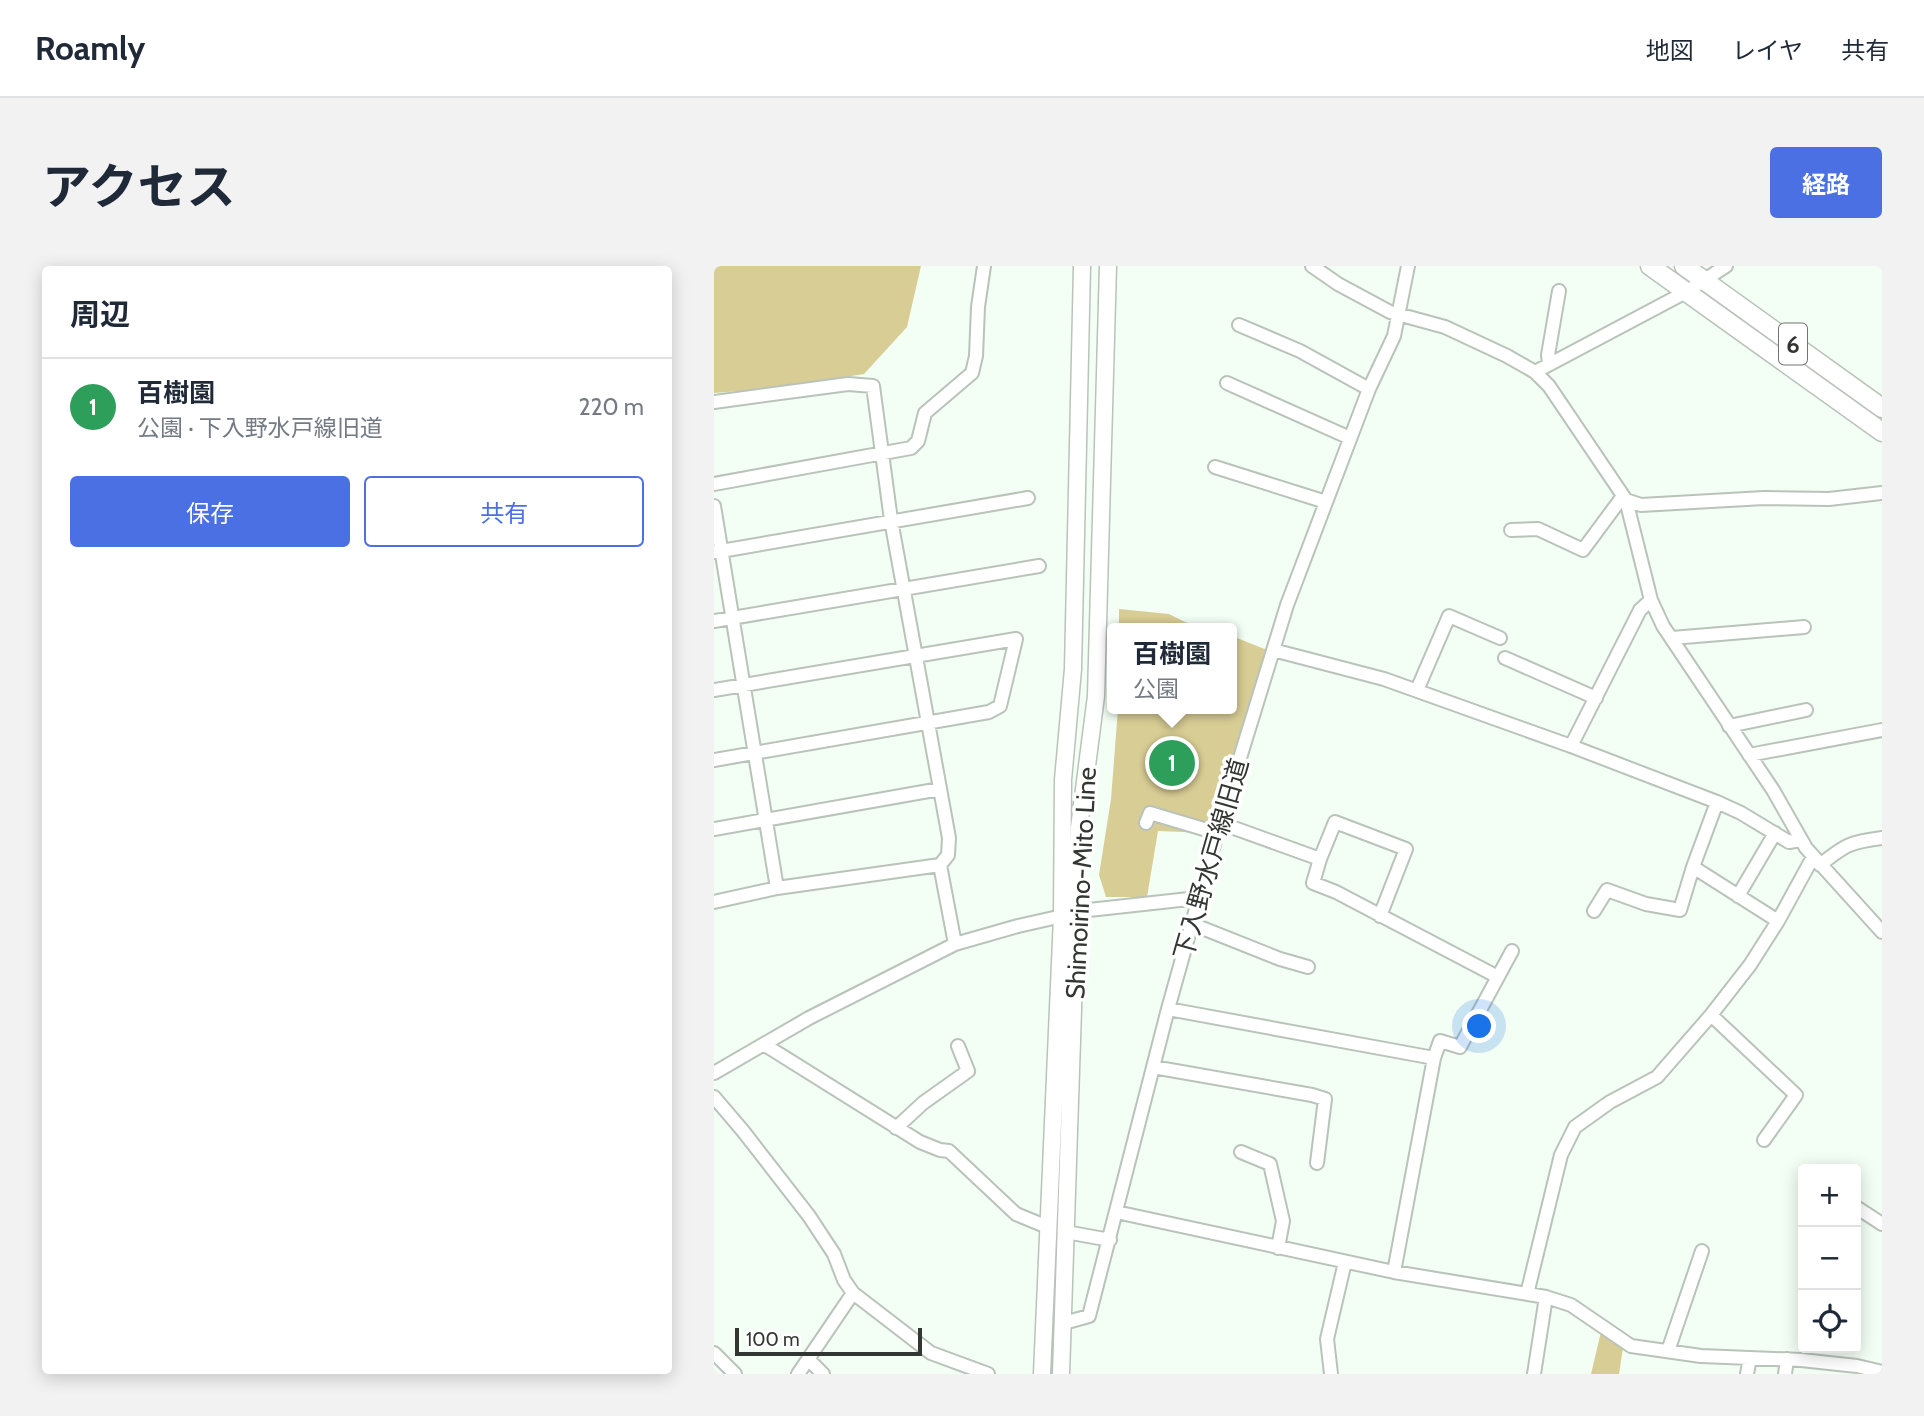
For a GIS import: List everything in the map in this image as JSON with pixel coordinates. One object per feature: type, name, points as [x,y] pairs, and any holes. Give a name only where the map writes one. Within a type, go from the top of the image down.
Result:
[{"type":"highway","name":"6","points":[[1650,266],[1882,432]]},
{"type":"highway","name":"6","points":[[1684,266],[1882,408]]},
{"type":"main road","name":"Shimoirino-Mito Line","points":[[1061,1374],[1066,1232],[1070,915],[1063,780],[1073,669],[1082,266]]},
{"type":"main road","name":"Shimoirino-Mito Line","points":[[1042,1374],[1070,915],[1096,696],[1108,266]]},
{"type":"street","points":[[714,484],[911,448],[918,442],[925,413],[972,373],[984,266]]},
{"type":"street","points":[[1312,266],[1338,284],[1399,316],[1446,327],[1507,356],[1535,372],[1549,386],[1625,498],[1651,600],[1663,626],[1773,790],[1816,861],[1882,932]]},
{"type":"street","name":"下入野水戸線旧道","points":[[1064,1323],[1089,1316],[1198,898],[1273,650],[1350,438],[1393,339],[1408,266]]},
{"type":"street","points":[[1535,372],[1686,292],[1726,266]]},
{"type":"street","points":[[1549,364],[1559,291]]},
{"type":"street","points":[[1238,325],[1300,351],[1369,389]]},
{"type":"street","points":[[1227,383],[1350,438]]},
{"type":"street","points":[[714,402],[848,384],[873,386],[891,520],[949,838],[948,855],[940,865],[777,888],[714,902]]},
{"type":"street","points":[[1215,467],[1326,502]]},
{"type":"street","points":[[1625,498],[1641,505],[1764,498],[1829,499],[1882,493]]},
{"type":"street","points":[[718,551],[1028,498]]},
{"type":"street","points":[[1511,530],[1538,529],[1583,550],[1625,498]]},
{"type":"street","points":[[714,506],[718,551],[744,684],[777,888]]},
{"type":"street","points":[[714,621],[1039,566]]},
{"type":"street","points":[[1572,746],[1640,610],[1651,600]]},
{"type":"street","points":[[1418,690],[1449,616],[1500,638]]},
{"type":"street","points":[[1672,638],[1804,628]]},
{"type":"street","points":[[714,690],[1016,639],[1000,706],[989,712],[714,760]]},
{"type":"street","points":[[1273,650],[1418,690],[1717,802],[1789,842],[1801,840]]},
{"type":"street","points":[[1505,658],[1596,698]]},
{"type":"street","points":[[1730,726],[1806,710]]},
{"type":"street","points":[[1749,755],[1882,730]]},
{"type":"street","points":[[714,829],[940,789]]},
{"type":"street","points":[[1594,911],[1607,890],[1646,904],[1681,910],[1693,867],[1717,802]]},
{"type":"street","points":[[1146,823],[1150,813],[1219,828],[1320,859]]},
{"type":"street","points":[[1380,916],[1406,849],[1335,822],[1313,883],[1336,892],[1380,916],[1498,977]]},
{"type":"street","points":[[1738,896],[1775,833]]},
{"type":"street","points":[[1527,1294],[1561,1155],[1575,1127],[1610,1102],[1657,1077],[1711,1016],[1750,965],[1816,861],[1853,842],[1882,838]]},
{"type":"street","points":[[940,865],[956,944]]},
{"type":"street","points":[[1693,867],[1778,921]]},
{"type":"street","points":[[714,1073],[809,1018],[956,944],[1018,926],[1070,915],[1198,898]]},
{"type":"street","points":[[1192,924],[1280,960],[1308,967]]},
{"type":"street","points":[[1394,1272],[1434,1058],[1440,1041],[1460,1047],[1512,951]]},
{"type":"street","points":[[1168,1009],[1434,1058]]},
{"type":"street","points":[[1711,1016],[1796,1095],[1764,1140]]},
{"type":"street","points":[[765,1045],[920,1142],[948,1151],[1016,1214],[1049,1228]]},
{"type":"street","points":[[897,1128],[923,1103],[968,1071],[958,1046]]},
{"type":"street","points":[[1153,1067],[1325,1099],[1317,1163]]},
{"type":"street","points":[[714,1097],[809,1216],[834,1254],[844,1280],[853,1293],[931,1353],[988,1374]]},
{"type":"street","points":[[1241,1152],[1270,1164],[1283,1221],[1278,1248]]},
{"type":"street","points":[[1861,1210],[1882,1224]]},
{"type":"street","points":[[1116,1212],[1394,1272],[1546,1297],[1571,1305],[1631,1346],[1701,1356],[1787,1359],[1882,1372]]},
{"type":"street","points":[[1066,1232],[1110,1240]]},
{"type":"street","points":[[1668,1351],[1702,1251]]},
{"type":"street","points":[[1331,1374],[1327,1339],[1345,1262]]},
{"type":"street","points":[[798,1374],[853,1293]]},
{"type":"street","points":[[1534,1374],[1546,1297]]},
{"type":"street","points":[[714,1353],[735,1374]]},
{"type":"street","points":[[1747,1374],[1750,1358]]},
{"type":"street","points":[[808,1359],[823,1374]]},
{"type":"street","points":[[1785,1374],[1787,1359]]},
{"type":"shaded area","points":[[714,266],[921,266],[907,327],[864,374],[769,389],[714,393]]},
{"type":"shaded area","points":[[1119,609],[1169,614],[1189,623],[1119,623]]},
{"type":"shaded area","points":[[1237,638],[1267,650],[1209,833],[1158,831],[1147,897],[1106,897],[1099,875],[1111,799],[1118,714],[1237,714]]},
{"type":"shaded area","points":[[1601,1332],[1623,1348],[1619,1374],[1591,1374]]},
{"type":"place","name":"百樹園","points":[[1172,763]]}]
